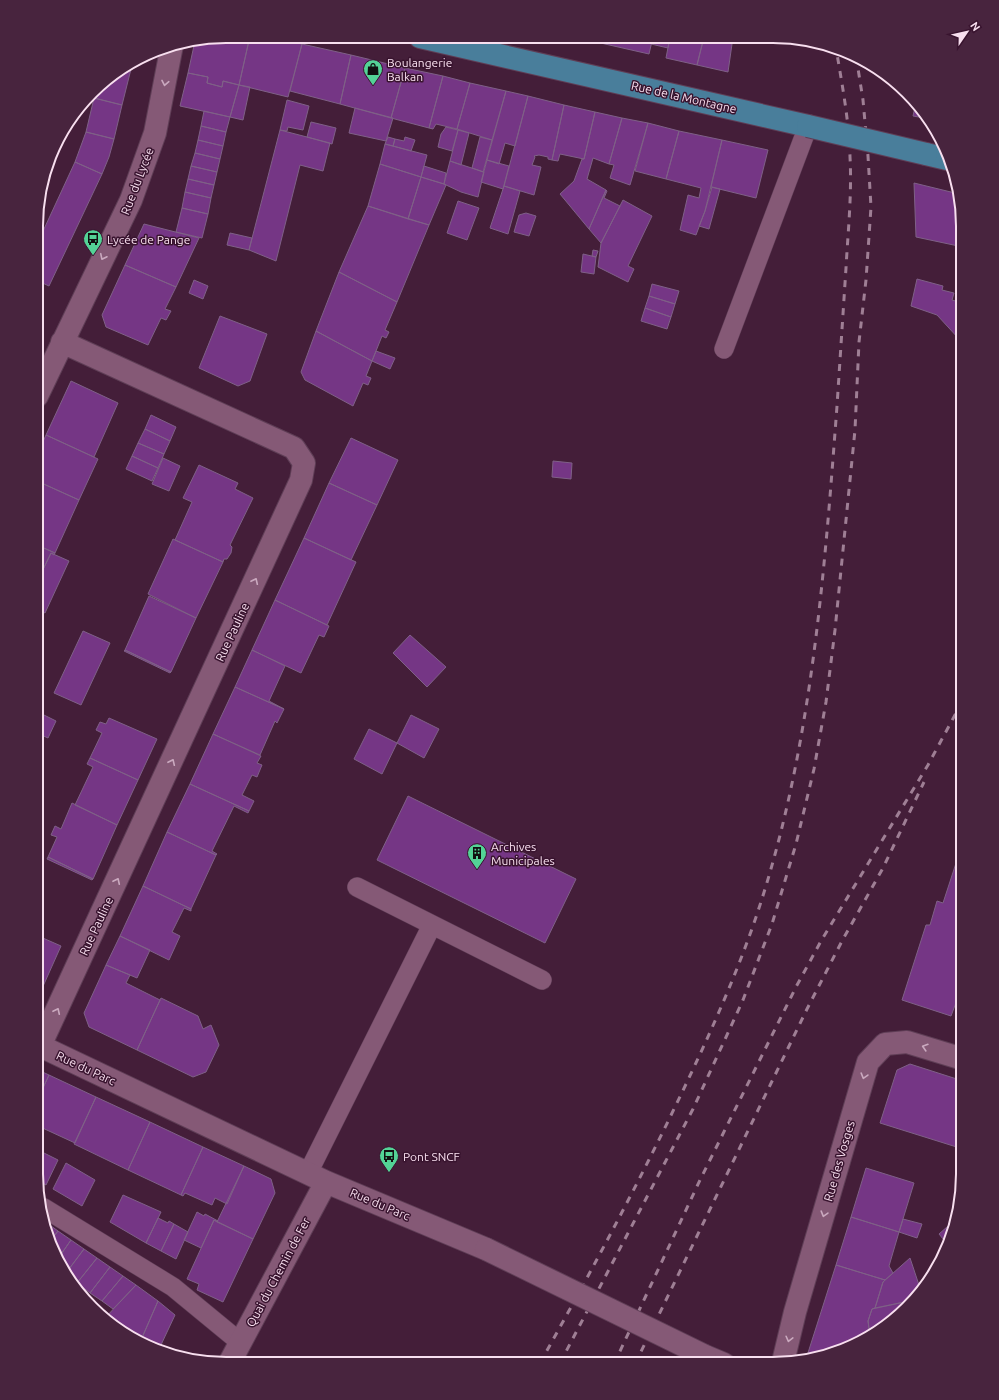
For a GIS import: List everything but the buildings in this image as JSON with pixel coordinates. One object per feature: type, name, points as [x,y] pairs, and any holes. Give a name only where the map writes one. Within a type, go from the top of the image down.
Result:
[{"type":"main road","name":"Rue de la Montagne","points":[[446,43],[943,158]]},
{"type":"street","name":"Rue du Lycée","points":[[43,383],[131,200],[155,133],[171,52]]},
{"type":"street","name":"Rue Pauline","points":[[43,1035],[302,480],[304,463],[294,448],[62,342]]},
{"type":"street","name":"Rue des Vosges","points":[[784,1357],[868,1062],[885,1044],[907,1042],[956,1057]]},
{"type":"street","name":"Rue du Parc","points":[[43,1048],[317,1177],[486,1249],[707,1357]]},
{"type":"street","name":"Quai du Chemin de Fer","points":[[233,1357],[241,1343],[317,1177]]},
{"type":"lane","points":[[724,349],[808,126]]},
{"type":"lane","points":[[357,887],[542,980]]},
{"type":"lane","points":[[317,1177],[432,925]]},
{"type":"lane","points":[[47,1210],[173,1287],[241,1343]]},
{"type":"railway","points":[[543,1357],[643,1172],[717,1016],[754,923],[773,860],[789,797],[802,732],[812,667],[827,536],[849,226],[849,143],[845,102],[837,55]]},
{"type":"railway","points":[[563,1357],[693,1109],[743,1000],[772,924],[796,844],[814,769],[826,702],[835,630],[855,430],[859,342],[866,280],[871,207],[863,100],[857,63]]},
{"type":"railway","points":[[617,1357],[700,1180],[796,987],[821,941],[928,765],[956,713]]},
{"type":"railway","points":[[638,1357],[807,1009],[842,941],[883,868],[924,782]]},
{"type":"place","name":"Boulangerie Balkan","points":[[373,86]]},
{"type":"place","name":"Lycée de Pange","points":[[93,256]]},
{"type":"place","name":"Archives Municipales","points":[[477,870]]},
{"type":"place","name":"Pont SNCF","points":[[389,1173]]}]
